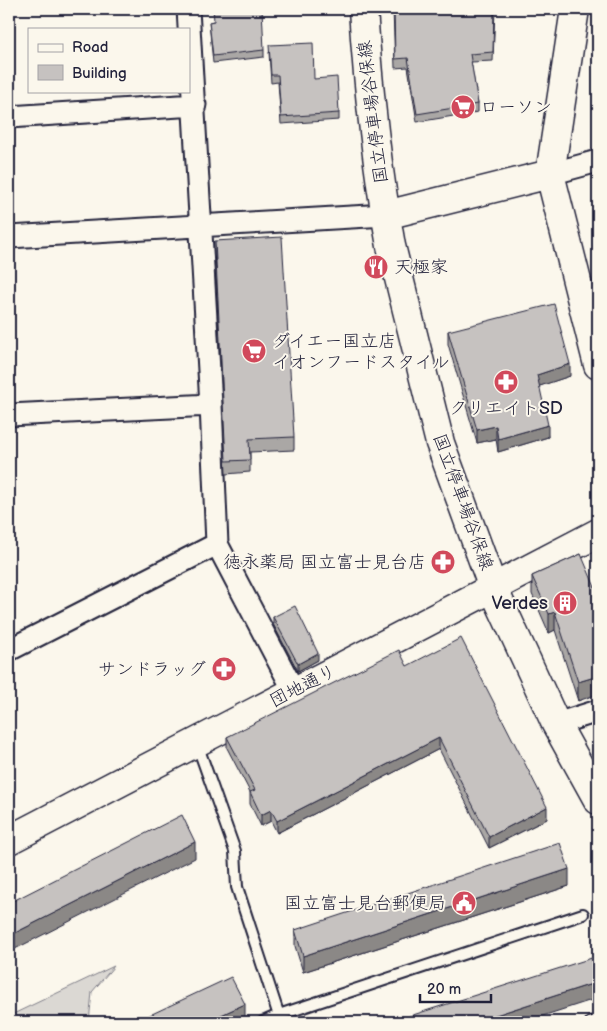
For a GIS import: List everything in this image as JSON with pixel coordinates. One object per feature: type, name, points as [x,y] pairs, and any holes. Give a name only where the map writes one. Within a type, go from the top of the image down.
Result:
[{"type":"main road","name":"国立停車場谷保線","points":[[363,9],[366,56],[391,246],[440,444],[493,588],[556,724],[598,800]]},
{"type":"main road","points":[[575,9],[550,174],[598,365]]},
{"type":"main road","points":[[386,215],[550,174]]},
{"type":"main road","name":"団地通り","points":[[9,840],[598,533]]},
{"type":"street","points":[[188,9],[189,28]]},
{"type":"street","points":[[190,36],[202,226],[217,544],[294,691]]},
{"type":"street","points":[[9,118],[195,105]]},
{"type":"street","points":[[550,174],[598,161]]},
{"type":"street","points":[[9,237],[386,215]]},
{"type":"street","points":[[9,415],[211,405]]},
{"type":"street","points":[[9,650],[217,544]]},
{"type":"street","points":[[556,724],[598,711]]},
{"type":"lane","points":[[196,742],[235,851],[237,887],[280,1019]]},
{"type":"lane","points":[[263,1022],[280,1019],[583,914]]},
{"type":"lane","points":[[591,1022],[598,1020]]},
{"type":"shaded area","points":[[114,966],[92,992],[89,1022],[9,1022],[9,1016]]},
{"type":"building","points":[[213,9],[262,9],[264,50],[213,56],[209,22],[214,21]]},
{"type":"building","points":[[394,9],[494,9],[493,52],[470,54],[478,104],[417,114],[408,58],[395,59]]},
{"type":"building","points":[[313,43],[314,79],[337,77],[339,113],[281,117],[278,75],[271,75],[269,45]]},
{"type":"building","name":"ダイエー国立店 イオンフードスタイル","points":[[282,237],[294,437],[249,439],[250,460],[226,461],[215,241]]},
{"type":"building","name":"クリエイトSD","points":[[554,304],[570,364],[537,375],[548,425],[498,439],[496,426],[477,430],[448,331]]},
{"type":"building","points":[[581,554],[597,592],[598,599],[598,676],[578,682],[555,612],[549,614],[532,576]]},
{"type":"building","points":[[295,606],[318,653],[298,664],[273,617]]},
{"type":"building","points":[[461,638],[547,807],[489,837],[439,738],[277,821],[271,810],[261,815],[250,792],[255,790],[227,737],[399,650],[407,666]]},
{"type":"building","points":[[182,815],[195,842],[9,936],[9,900],[11,902]]},
{"type":"building","points":[[560,843],[569,869],[303,956],[295,930]]},
{"type":"building","points":[[598,956],[598,982],[474,1022],[391,1022]]},
{"type":"building","points":[[231,977],[245,1004],[206,1022],[135,1022]]},
{"type":"place","name":"ローソン","points":[[463,107]]},
{"type":"place","name":"天極家","points":[[376,267]]},
{"type":"place","name":"ダイエー国立店 イオンフードスタイル","points":[[254,351]]},
{"type":"place","name":"クリエイトSD","points":[[506,382]]},
{"type":"place","name":"徳永薬局 国立富士見台店","points":[[443,562]]},
{"type":"place","name":"Verdes","points":[[565,603]]},
{"type":"place","name":"サンドラッグ","points":[[224,669]]},
{"type":"place","name":"国立富士見台郵便局","points":[[464,903]]}]
